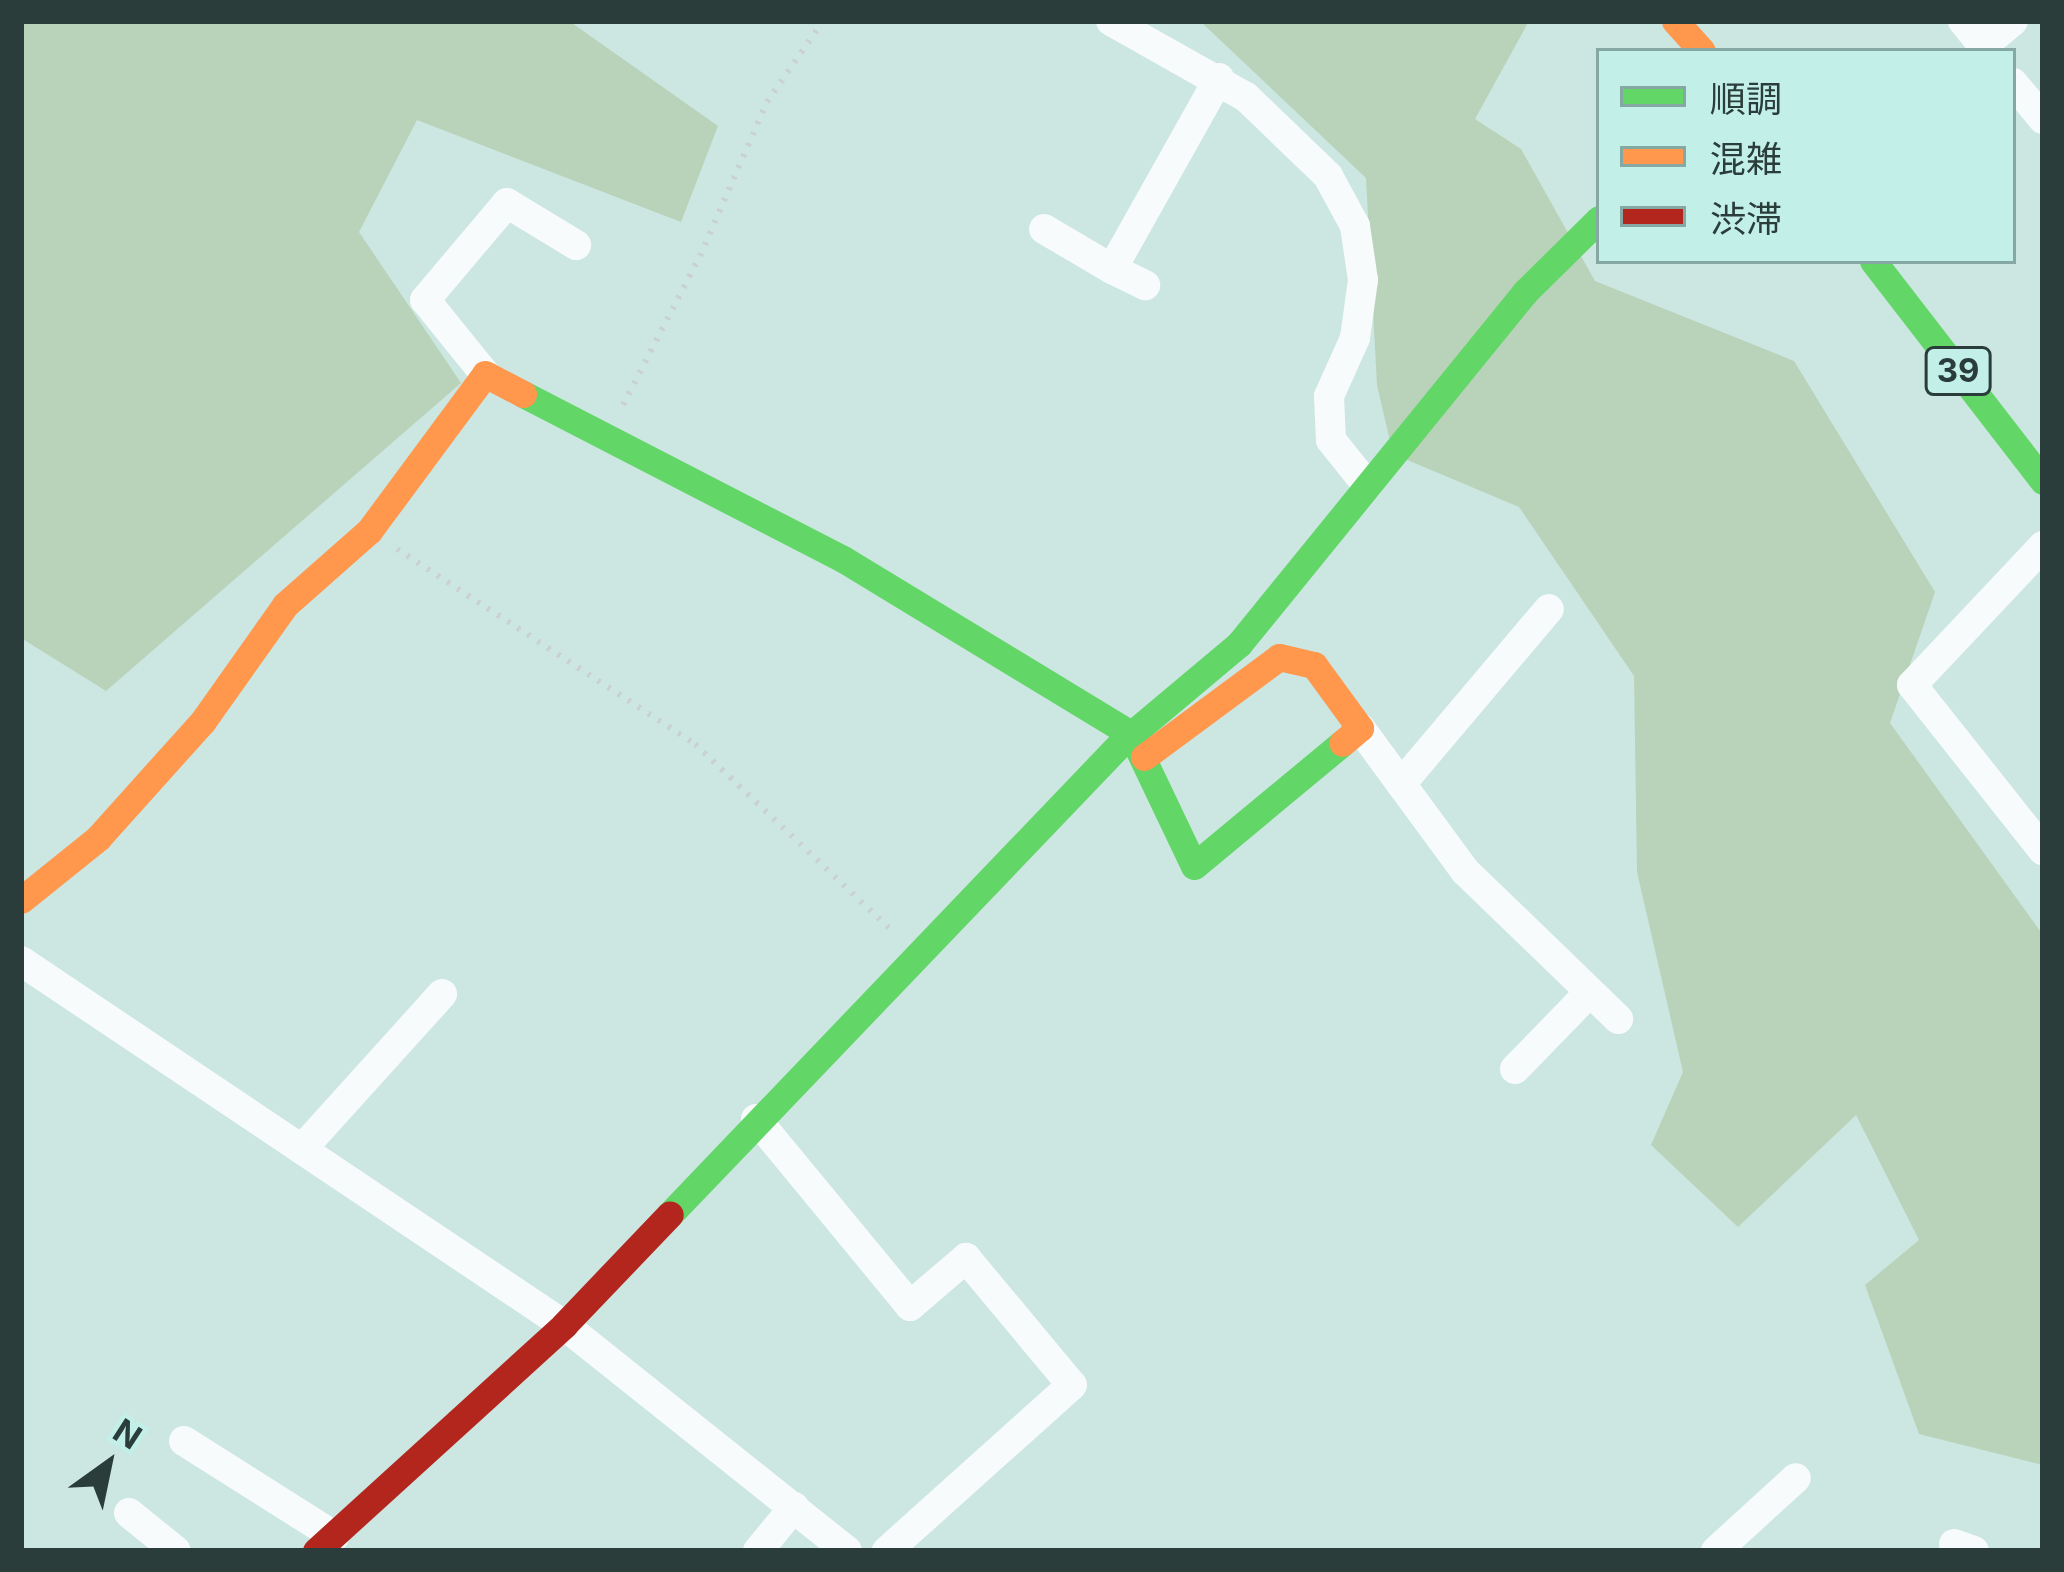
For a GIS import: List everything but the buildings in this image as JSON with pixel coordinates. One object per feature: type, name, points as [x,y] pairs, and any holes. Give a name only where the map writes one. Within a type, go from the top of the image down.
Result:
[{"type":"street","points":[[1112,21],[1219,78],[1289,133],[1328,176],[1355,226],[1363,280],[1355,338],[1329,396],[1330,440],[1367,485]]},
{"type":"street","points":[[1675,21],[1699,48]]},
{"type":"street","points":[[1978,39],[2013,21]]},
{"type":"street","points":[[1112,269],[1219,78]]},
{"type":"street","points":[[2016,86],[2043,119]]},
{"type":"street","points":[[576,244],[507,203],[425,300],[485,374],[843,559],[1137,746],[1194,866],[1360,728]]},
{"type":"street","points":[[184,1441],[325,1543],[564,1325],[756,1119],[1239,644],[1525,292],[1596,222]]},
{"type":"street","points":[[1045,230],[1145,285]]},
{"type":"street","name":"39","points":[[1875,264],[2043,481]]},
{"type":"street","points":[[21,900],[98,838],[203,721],[285,605],[369,531],[485,374]]},
{"type":"street","points":[[2043,546],[1912,686],[2043,850]]},
{"type":"street","points":[[1401,784],[1549,609]]},
{"type":"street","points":[[1137,746],[1279,657],[1314,664],[1466,871],[1618,1019]]},
{"type":"street","points":[[21,961],[564,1325],[848,1551]]},
{"type":"street","points":[[1515,1069],[1590,992]]},
{"type":"street","points":[[302,1149],[442,994]]},
{"type":"street","points":[[756,1119],[910,1306],[966,1258],[1072,1385],[887,1551]]},
{"type":"street","points":[[1715,1551],[1796,1478]]},
{"type":"street","points":[[758,1551],[794,1507]]},
{"type":"street","points":[[129,1513],[176,1551]]},
{"type":"path","points":[[606,437],[700,256],[767,102],[823,21]]},
{"type":"path","points":[[369,531],[694,744],[920,956]]},
{"type":"green space","points":[[21,21],[569,21],[718,126],[681,222],[417,120],[359,232],[461,383],[106,691],[21,638]]},
{"type":"green space","points":[[1200,21],[1529,21],[1475,119],[1521,149],[1595,281],[1794,361],[1935,592],[1890,723],[2043,935],[2043,1465],[1919,1434],[1865,1285],[1919,1240],[1856,1115],[1738,1227],[1651,1145],[1683,1072],[1637,872],[1634,676],[1519,507],[1393,454],[1377,385],[1366,178]]},
{"type":"traffic: fast","points":[[670,1214],[1121,743],[1239,644],[1525,292],[1596,222]]},
{"type":"traffic: fast","points":[[1875,264],[2043,481]]},
{"type":"traffic: fast","points":[[523,394],[843,559],[1131,734],[1194,866],[1342,743]]},
{"type":"traffic: slow","points":[[1675,21],[1699,48]]},
{"type":"traffic: slow","points":[[21,900],[98,838],[203,721],[285,605],[369,531],[485,374],[523,394]]},
{"type":"traffic: slow","points":[[1144,757],[1279,657],[1314,665],[1360,728],[1342,743]]},
{"type":"traffic: jam","points":[[316,1551],[564,1325],[670,1214]]}]
